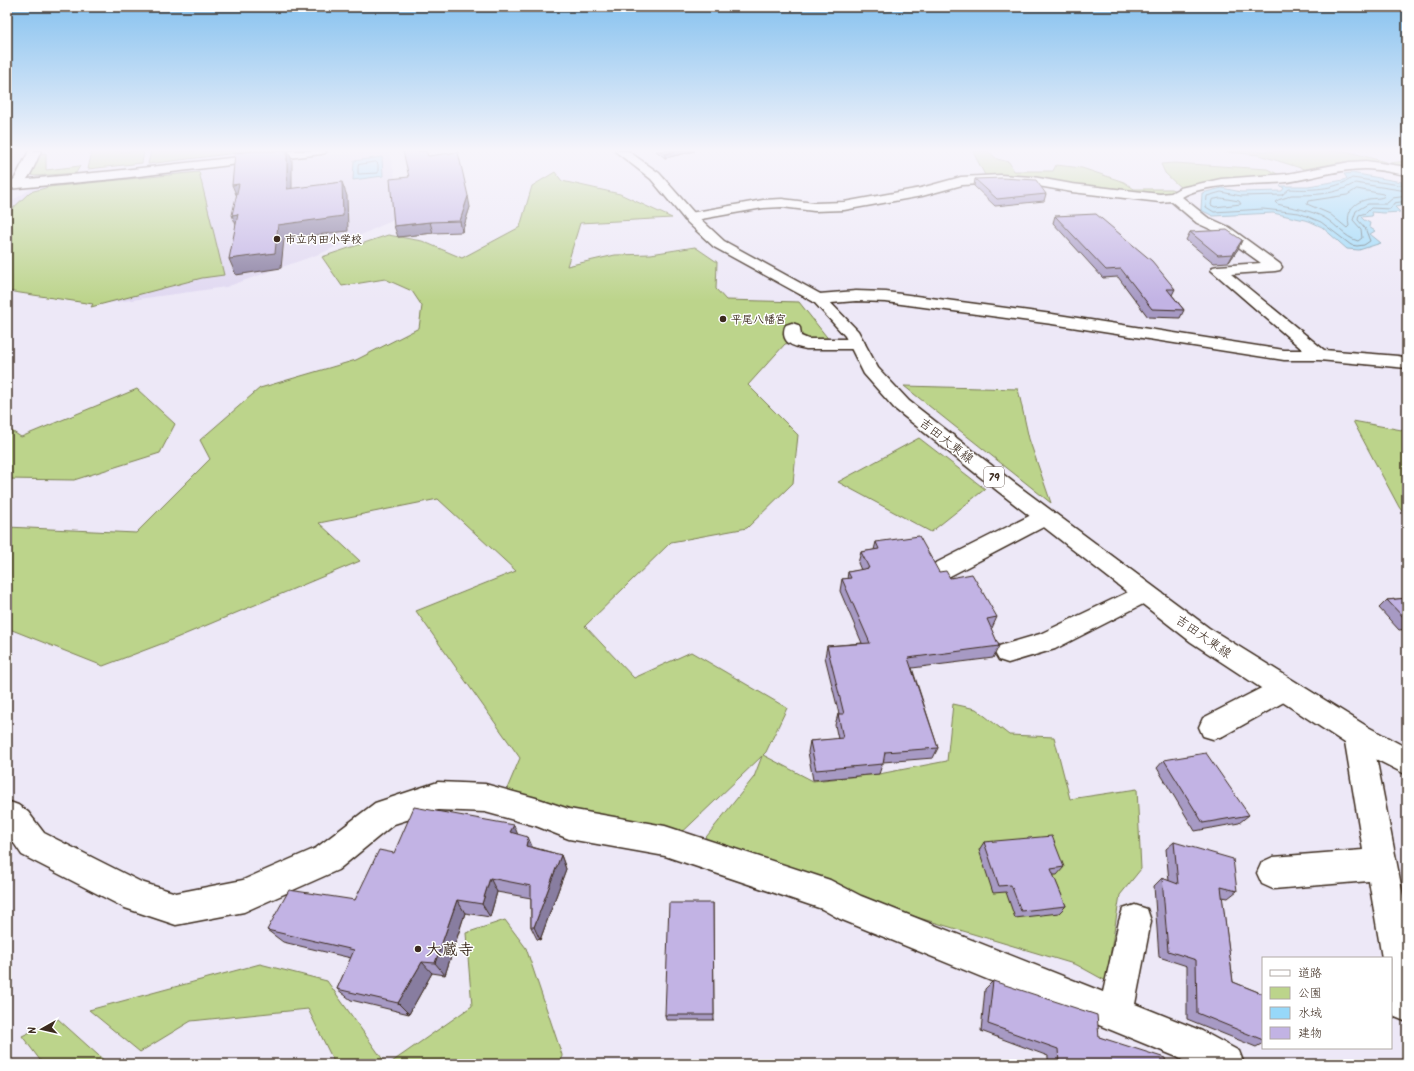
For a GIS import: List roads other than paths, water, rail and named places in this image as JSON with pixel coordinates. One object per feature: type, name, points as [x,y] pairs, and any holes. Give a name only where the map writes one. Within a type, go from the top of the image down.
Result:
[{"type":"street","name":"吉田大東線","points":[[676,201],[690,217],[719,244],[819,299],[852,334],[870,370],[902,405],[1045,517],[1200,635],[1358,736],[1407,762]]},
{"type":"street","points":[[690,217],[763,204],[782,203],[814,207],[844,206],[872,201]]},
{"type":"street","points":[[1178,201],[1202,220],[1224,230],[1275,267],[1218,270],[1319,355]]},
{"type":"street","points":[[819,299],[856,296],[886,297],[1052,319],[1284,354],[1319,355],[1407,363]]},
{"type":"street","points":[[792,328],[793,340],[806,344],[857,344]]},
{"type":"street","points":[[942,570],[1045,517]]},
{"type":"street","points":[[1008,653],[1046,642],[1145,593]]},
{"type":"street","points":[[1213,727],[1284,689]]},
{"type":"street","points":[[1358,736],[1407,1005]]},
{"type":"street","points":[[7,815],[17,822],[33,844],[136,897],[176,909],[244,896],[328,859],[385,813],[438,796],[485,798],[536,812],[569,824],[664,841],[830,896],[851,908],[1189,1044],[1226,1064]]},
{"type":"street","points":[[1273,873],[1381,864]]},
{"type":"street","points":[[1115,1014],[1134,921]]},
{"type":"water","points":[[1202,201],[1407,201],[1407,205],[1395,207],[1400,212],[1371,212],[1372,216],[1361,217],[1370,223],[1369,227],[1375,231],[1370,234],[1381,243],[1359,250],[1347,249],[1322,227],[1309,221],[1273,213],[1213,216],[1201,210]]},
{"type":"place","name":"市立内田小学校","points":[[277,239]]},
{"type":"place","name":"平尾八幡宮","points":[[723,319]]},
{"type":"place","name":"大蔵寺","points":[[418,949]]}]
